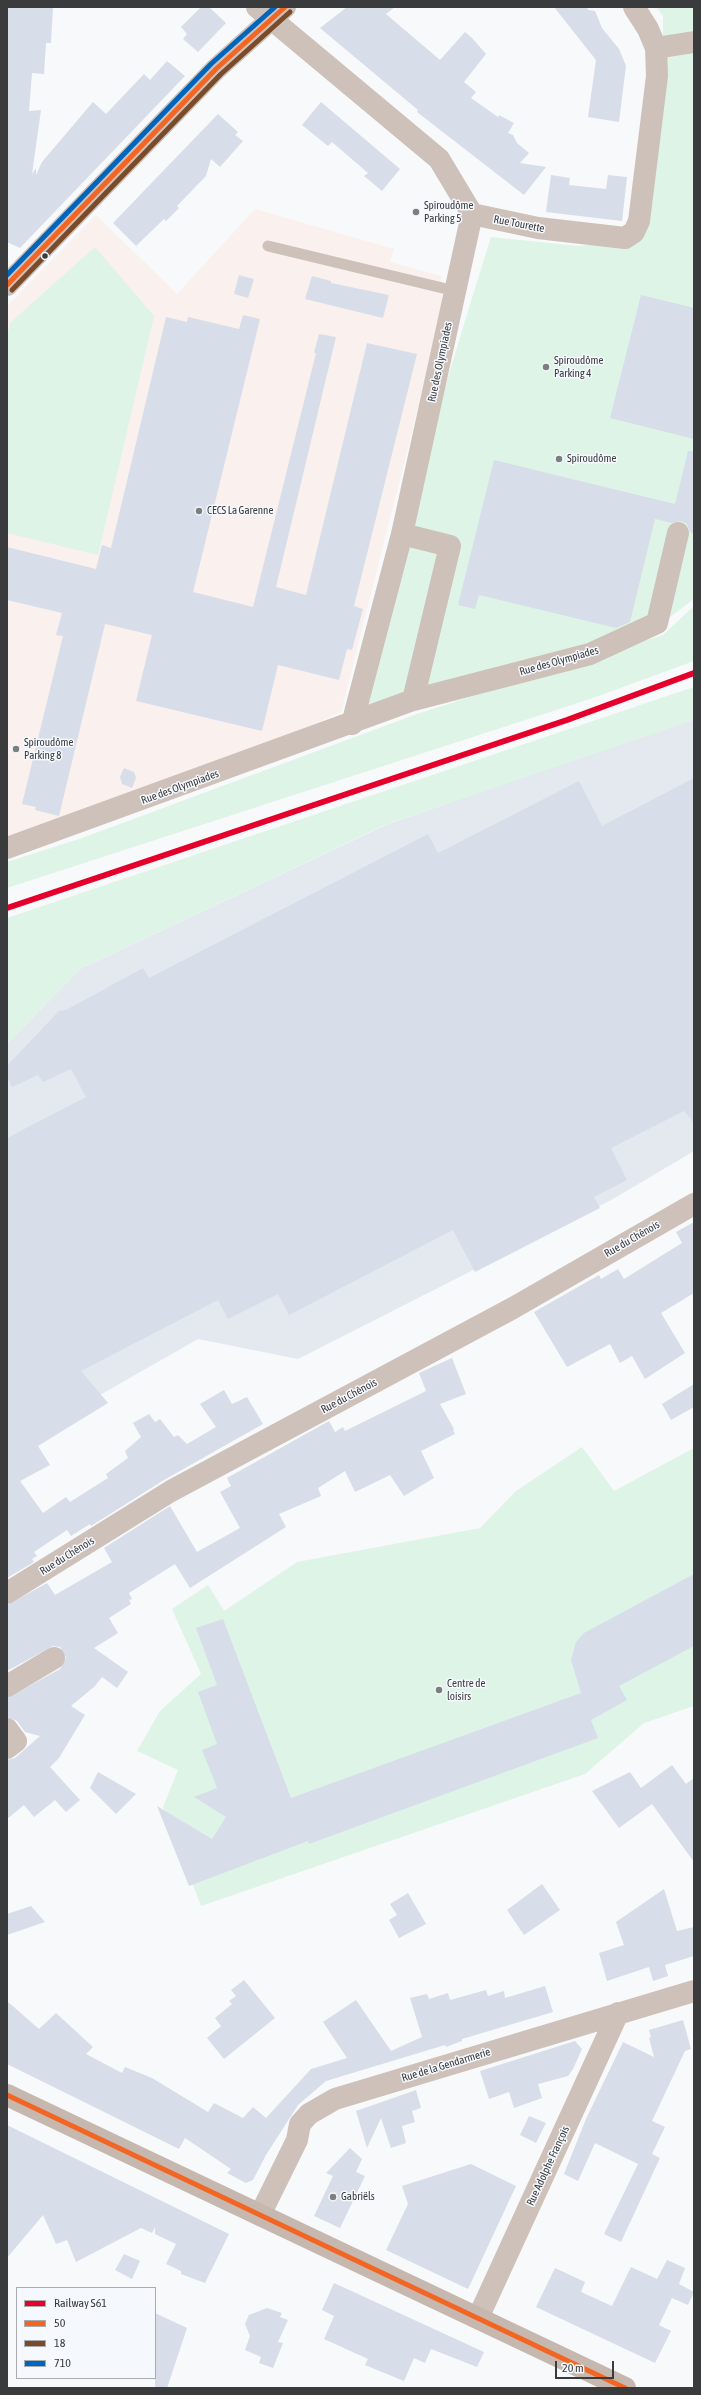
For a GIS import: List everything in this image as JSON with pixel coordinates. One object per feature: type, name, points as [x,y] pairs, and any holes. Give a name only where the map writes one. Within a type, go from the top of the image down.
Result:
[{"type":"main road","points":[[7,2095],[625,2388]]},
{"type":"street","name":"Rue Tourette","points":[[472,214],[538,228],[603,236],[625,238],[634,232],[639,221],[657,91],[656,48],[648,29],[634,7]]},
{"type":"street","points":[[7,285],[271,11],[439,159],[472,214]]},
{"type":"street","points":[[656,48],[694,42]]},
{"type":"street","name":"Rue des Olympiades","points":[[352,724],[402,534],[472,214]]},
{"type":"street","name":"Rue des Olympiades","points":[[7,848],[352,724],[414,700],[590,654],[657,623],[678,533]]},
{"type":"street","points":[[402,534],[450,546],[414,700]]},
{"type":"street","name":"Rue du Chênois","points":[[7,1593],[171,1491],[513,1308],[694,1204]]},
{"type":"street","points":[[7,1686],[54,1658]]},
{"type":"street","points":[[7,1729],[16,1741],[7,1748]]},
{"type":"street","name":"Rue de la Gendarmerie","points":[[260,2215],[298,2140],[300,2124],[309,2114],[335,2099],[694,1991]]},
{"type":"street","name":"Rue Adolphe François","points":[[478,2318],[618,2013]]},
{"type":"lane","points":[[268,246],[423,277],[455,291]]},
{"type":"shaded area","name":"CECS La Garenne","points":[[255,209],[394,249],[390,262],[441,276],[443,309],[341,712],[260,748],[7,836],[7,306],[96,215],[177,294]]},
{"type":"shaded area","points":[[694,718],[694,1151],[613,1199],[298,1359],[198,1339],[7,1448],[7,1044],[80,969],[388,824]]},
{"type":"green space","name":"Spiroudôme","points":[[656,7],[694,7],[694,599],[658,626],[352,724],[418,479],[491,237],[578,246],[636,241],[663,85],[663,16]]},
{"type":"green space","points":[[95,247],[154,316],[98,555],[7,533],[7,338],[10,323]]},
{"type":"green space","points":[[694,606],[694,661],[590,699],[7,888],[7,862],[82,838],[417,714],[663,635]]},
{"type":"green space","points":[[694,687],[694,720],[387,824],[80,969],[7,1044],[7,918]]},
{"type":"green space","name":"Centre de loisirs","points":[[582,1447],[614,1491],[694,1448],[694,1706],[644,1723],[585,1774],[201,1906],[163,1807],[178,1770],[137,1751],[160,1711],[201,1674],[172,1609],[208,1585],[224,1611],[297,1562],[480,1528],[516,1491]]},
{"type":"building","points":[[7,7],[53,7],[51,43],[46,43],[44,74],[32,73],[29,111],[41,110],[32,174],[36,168],[36,175],[42,162],[93,102],[106,114],[144,74],[150,80],[167,61],[185,76],[20,248],[7,242]]},
{"type":"building","points":[[201,7],[209,7],[226,23],[198,52],[183,39],[187,34],[181,27]]},
{"type":"building","points":[[347,7],[395,7],[386,14],[440,60],[465,32],[472,38],[486,54],[464,82],[476,92],[471,98],[498,117],[499,115],[514,123],[508,133],[513,135],[517,143],[529,153],[520,163],[546,167],[524,195],[417,112],[418,110],[320,28]]},
{"type":"building","points":[[554,7],[587,7],[588,10],[595,11],[602,28],[619,49],[626,66],[619,122],[588,117],[596,60]]},
{"type":"building","points":[[321,102],[400,169],[382,191],[364,176],[368,173],[332,142],[328,146],[302,125]]},
{"type":"building","points":[[218,114],[238,132],[235,135],[243,141],[220,167],[211,159],[206,176],[177,206],[179,208],[166,221],[164,219],[136,246],[113,223]]},
{"type":"building","points":[[551,175],[570,178],[569,185],[606,189],[608,175],[627,177],[622,221],[546,212]]},
{"type":"building","points":[[239,275],[254,279],[248,298],[234,294]]},
{"type":"building","points":[[312,276],[331,281],[331,283],[389,295],[383,318],[305,299]]},
{"type":"building","points":[[641,295],[694,308],[694,439],[610,418]]},
{"type":"building","points":[[243,315],[260,319],[193,592],[253,607],[316,353],[314,353],[319,334],[336,337],[276,587],[306,595],[367,343],[417,354],[354,606],[363,609],[352,650],[347,649],[339,680],[278,665],[262,731],[136,701],[152,635],[105,624],[59,816],[35,810],[36,807],[22,804],[63,636],[56,635],[62,613],[7,600],[7,547],[96,569],[102,545],[111,548],[166,317],[187,322],[188,317],[239,329]]},
{"type":"building","points":[[688,451],[694,451],[694,534],[690,532],[687,524],[681,521],[672,523],[655,519],[630,622],[616,628],[479,595],[475,609],[458,605],[494,460],[675,504]]},
{"type":"building","points":[[124,768],[134,772],[136,778],[132,788],[122,784],[120,777]]},
{"type":"building","points":[[694,778],[694,1123],[684,1111],[611,1148],[627,1180],[594,1197],[600,1208],[475,1272],[453,1230],[289,1315],[278,1294],[228,1319],[218,1300],[81,1371],[108,1403],[38,1446],[50,1465],[20,1481],[43,1513],[66,1497],[70,1502],[108,1478],[106,1474],[128,1458],[125,1451],[141,1437],[133,1423],[149,1414],[155,1422],[160,1419],[174,1437],[178,1435],[187,1444],[216,1427],[200,1404],[224,1390],[232,1404],[247,1397],[263,1424],[164,1480],[91,1526],[90,1524],[71,1536],[67,1530],[34,1552],[37,1556],[32,1559],[34,1562],[7,1578],[7,1138],[86,1097],[71,1069],[43,1082],[38,1075],[12,1087],[7,1077],[7,1066],[59,1011],[66,1010],[143,968],[149,978],[428,834],[438,853],[579,781],[602,826]]},
{"type":"building","points":[[694,1222],[694,1293],[661,1313],[685,1353],[645,1379],[632,1356],[620,1363],[610,1344],[567,1367],[534,1312],[599,1275],[601,1279],[618,1269],[624,1279],[682,1243],[676,1232]]},
{"type":"building","points":[[452,1358],[466,1394],[440,1404],[454,1429],[455,1434],[421,1451],[434,1478],[404,1496],[390,1475],[355,1492],[345,1471],[318,1488],[321,1496],[279,1514],[286,1527],[190,1588],[175,1564],[129,1593],[132,1599],[129,1600],[131,1604],[109,1618],[118,1633],[94,1648],[128,1672],[117,1688],[102,1677],[95,1686],[71,1706],[85,1715],[59,1758],[50,1767],[80,1800],[66,1812],[55,1800],[34,1817],[24,1805],[7,1819],[7,1760],[15,1758],[40,1736],[25,1732],[17,1721],[7,1717],[7,1698],[60,1669],[66,1658],[60,1647],[53,1646],[7,1671],[7,1605],[47,1583],[55,1595],[112,1562],[104,1548],[170,1506],[197,1552],[240,1528],[220,1492],[231,1486],[227,1478],[329,1421],[335,1432],[343,1427],[345,1431],[426,1391],[419,1373]]},
{"type":"building","points":[[694,1384],[694,1407],[671,1420],[662,1404]]},
{"type":"building","points":[[694,1574],[694,1646],[619,1686],[627,1700],[591,1720],[598,1738],[309,1844],[308,1841],[189,1886],[157,1806],[212,1839],[226,1817],[194,1797],[217,1788],[202,1750],[217,1744],[198,1692],[217,1685],[196,1628],[223,1619],[291,1798],[581,1693],[571,1660],[576,1642],[584,1633]]},
{"type":"building","points":[[672,1765],[686,1784],[694,1778],[694,1862],[652,1804],[619,1828],[592,1791],[630,1772],[641,1788]]},
{"type":"building","points":[[98,1772],[136,1794],[116,1814],[90,1788]]},
{"type":"building","points":[[542,1884],[560,1910],[524,1935],[507,1910]]},
{"type":"building","points":[[664,1889],[677,1931],[694,1927],[694,1956],[665,1965],[668,1976],[653,1981],[649,1967],[607,1981],[599,1953],[624,1945],[616,1922]]},
{"type":"building","points":[[408,1893],[426,1924],[399,1938],[389,1920],[397,1915],[390,1904]]},
{"type":"building","points":[[31,1906],[45,1922],[7,1935],[7,1914]]},
{"type":"building","points":[[244,1980],[275,2018],[224,2059],[207,2038],[221,2026],[215,2018],[232,2004],[229,2001],[236,1996],[231,1990]]},
{"type":"building","points":[[545,1986],[553,2012],[462,2039],[462,2041],[446,2047],[445,2045],[326,2081],[298,2105],[266,2155],[253,2180],[246,2183],[227,2173],[231,2169],[185,2138],[179,2149],[7,2064],[7,2001],[39,2029],[56,2013],[93,2047],[86,2054],[122,2073],[125,2067],[152,2078],[208,2112],[214,2103],[243,2118],[253,2107],[266,2118],[311,2069],[347,2058],[323,2022],[356,2000],[391,2051],[422,2037],[410,1998],[427,1994],[429,1999],[448,1993],[450,2000],[486,1990],[488,1996],[504,1991],[505,1998]]},
{"type":"building","points":[[683,2020],[691,2049],[685,2051],[652,2121],[665,2127],[652,2154],[660,2158],[621,2242],[604,2234],[638,2164],[595,2143],[578,2181],[564,2174],[586,2119],[623,2042],[654,2057],[649,2038],[651,2037],[649,2030]]},
{"type":"building","points":[[575,2041],[582,2049],[573,2069],[568,2076],[538,2084],[542,2098],[514,2108],[509,2092],[489,2099],[480,2071]]},
{"type":"building","points":[[416,2090],[421,2108],[412,2111],[415,2122],[402,2126],[406,2143],[391,2148],[381,2118],[367,2148],[356,2111]]},
{"type":"building","points":[[529,2116],[546,2123],[536,2143],[520,2135]]},
{"type":"building","points":[[7,2125],[229,2234],[205,2283],[181,2274],[181,2271],[166,2264],[176,2244],[155,2234],[155,2227],[152,2233],[141,2228],[76,2262],[67,2240],[56,2244],[43,2215],[7,2258]]},
{"type":"building","points":[[350,2148],[362,2159],[356,2172],[365,2176],[340,2228],[314,2216],[333,2176],[326,2173]]},
{"type":"building","points":[[471,2164],[516,2186],[468,2289],[386,2250],[408,2204],[402,2186]]},
{"type":"building","points":[[124,2254],[140,2261],[132,2279],[115,2270]]},
{"type":"building","points":[[667,2260],[685,2268],[679,2284],[694,2292],[688,2305],[672,2298],[659,2325],[671,2331],[655,2363],[536,2307],[555,2268],[585,2282],[581,2292],[612,2306],[631,2267],[657,2279]]},
{"type":"building","points":[[334,2283],[484,2352],[477,2367],[431,2349],[425,2363],[414,2358],[404,2381],[365,2365],[368,2359],[324,2339],[334,2316],[322,2310]]},
{"type":"building","points":[[267,2308],[282,2313],[280,2317],[288,2320],[278,2342],[283,2343],[273,2368],[259,2363],[261,2357],[245,2350],[250,2336],[245,2324],[249,2315]]},
{"type":"building","points":[[156,2313],[187,2328],[167,2388],[155,2388]]},
{"type":"rail line","name":"S61","points":[[7,908],[567,720],[694,673]]},
{"type":"transit line","name":"710","points":[[7,275],[211,64],[275,7]]},
{"type":"transit line","name":"50","points":[[7,285],[216,69],[285,7]]},
{"type":"transit line","name":"18","points":[[12,290],[221,74],[290,12]]},
{"type":"transit line","name":"50","points":[[7,2095],[625,2388]]},
{"type":"place","name":"Spiroudôme Parking 5","points":[[416,212]]},
{"type":"place","name":"Spiroudôme Parking 4","points":[[546,367]]},
{"type":"place","name":"Spiroudôme","points":[[559,459]]},
{"type":"place","name":"CECS La Garenne","points":[[199,511]]},
{"type":"place","name":"Spiroudôme Parking 8","points":[[16,749]]},
{"type":"place","name":"Centre de loisirs","points":[[439,1690]]},
{"type":"place","name":"Gabriëls","points":[[333,2197]]}]
